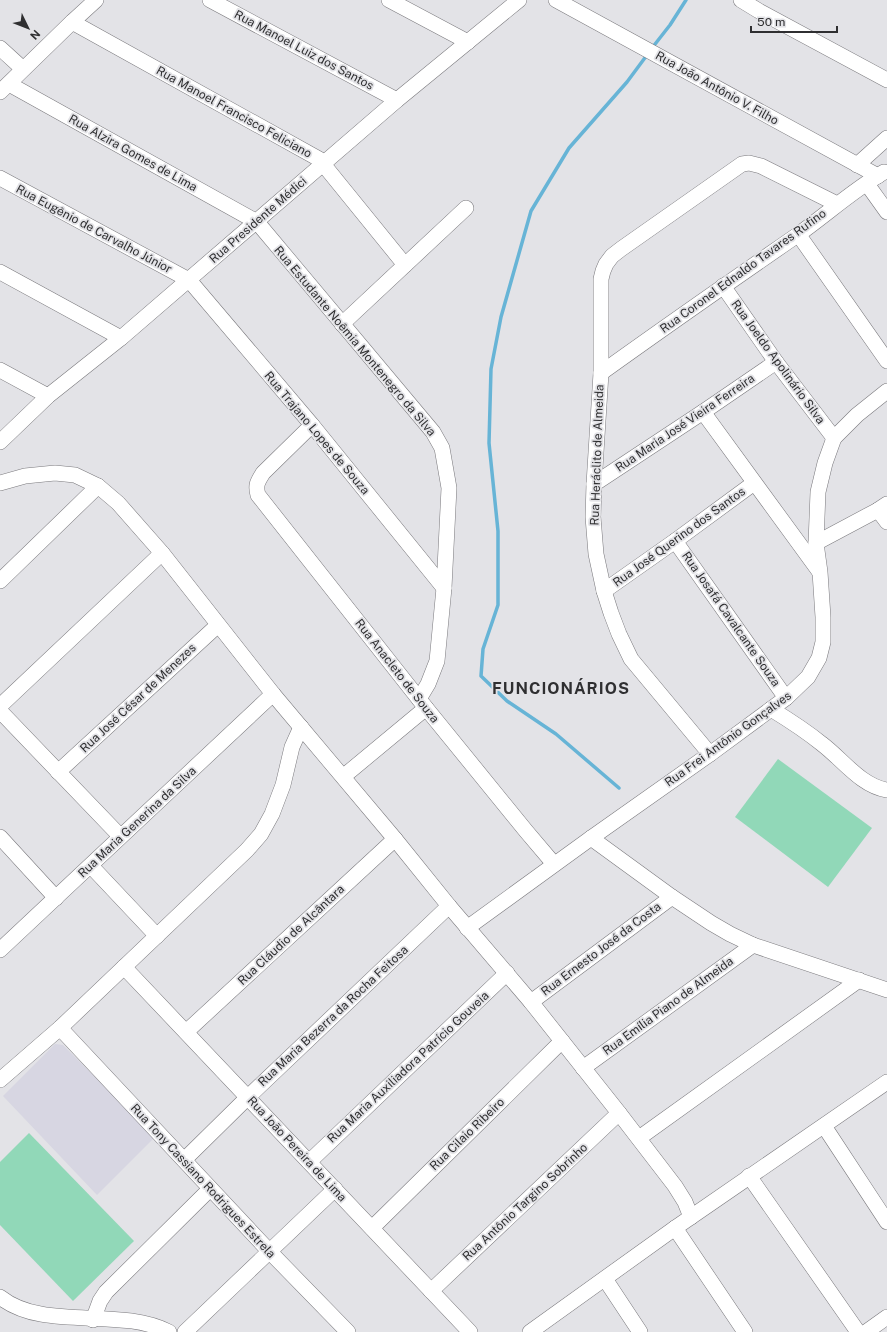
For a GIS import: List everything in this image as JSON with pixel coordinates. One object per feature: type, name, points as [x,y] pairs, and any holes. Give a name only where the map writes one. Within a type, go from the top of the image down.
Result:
[{"type":"street","points":[[5,88],[96,0]]},
{"type":"street","name":"Rua Manoel Luiz dos Santos","points":[[210,0],[397,100]]},
{"type":"street","points":[[389,0],[468,42]]},
{"type":"street","name":"Rua Presidente Médici","points":[[0,442],[48,396],[121,338],[397,100],[519,0]]},
{"type":"street","name":"Rua João Antônio V. Filho","points":[[556,0],[877,177]]},
{"type":"street","points":[[741,0],[887,80]]},
{"type":"street","name":"Rua Manoel Francisco Feliciano","points":[[72,22],[313,155],[324,164],[404,265]]},
{"type":"street","points":[[0,48],[23,69]]},
{"type":"street","name":"Rua Alzira Gomes de Lima","points":[[5,88],[257,222]]},
{"type":"street","points":[[857,165],[887,138]]},
{"type":"street","name":"Rua Heráclito de Almeida","points":[[710,754],[631,659],[619,634],[604,591],[596,554],[593,517],[601,373],[601,289],[603,271],[612,256],[621,249],[742,164],[749,163],[761,166],[837,204]]},
{"type":"street","points":[[877,177],[887,212]]},
{"type":"street","name":"Rua Coronel Ednaldo Tavares Rufino","points":[[601,373],[877,177]]},
{"type":"street","name":"Rua Eugênio de Carvalho Júnior","points":[[0,178],[189,280]]},
{"type":"street","points":[[342,324],[466,208]]},
{"type":"street","name":"Rua Estudante Noêmia Montenegro da Silva","points":[[257,222],[433,432],[442,448],[449,488],[444,588],[437,660],[422,704]]},
{"type":"street","points":[[798,234],[887,361]]},
{"type":"street","points":[[0,272],[121,338]]},
{"type":"street","name":"Rua Trajano Lopes de Souza","points":[[189,280],[312,425],[444,588]]},
{"type":"street","name":"Rua Joeldo Apolinário Silva","points":[[723,286],[776,362],[834,438]]},
{"type":"street","name":"Rua Maria José Vieira Ferreira","points":[[594,484],[776,362]]},
{"type":"street","points":[[0,370],[48,396]]},
{"type":"street","name":"Rua Frei Antônio Gonçalves","points":[[467,928],[554,864],[710,754],[786,698],[808,677],[819,658],[823,642],[820,572],[816,544],[818,492],[824,463],[834,438],[858,415],[887,391]]},
{"type":"street","points":[[703,412],[820,572]]},
{"type":"street","name":"Rua Anacleto de Souza","points":[[312,425],[263,473],[257,482],[256,488],[261,500],[422,704],[554,864]]},
{"type":"street","points":[[0,483],[25,476],[55,473],[75,476],[98,486],[118,502],[162,553],[273,694],[344,776],[467,928],[531,1002],[639,1138],[675,1186],[685,1202],[690,1217]]},
{"type":"street","name":"Rua José Querino dos Santos","points":[[604,591],[676,541],[754,483]]},
{"type":"street","points":[[0,581],[98,486]]},
{"type":"street","points":[[816,544],[883,507],[887,522]]},
{"type":"street","name":"Rua Josafá Cavalcante Souza","points":[[676,541],[786,698]]},
{"type":"street","points":[[0,706],[162,553]]},
{"type":"street","name":"Rua José César de Menezes","points":[[58,772],[218,625]]},
{"type":"street","name":"Rua Maria Generina da Silva","points":[[0,950],[273,694]]},
{"type":"street","points":[[344,776],[422,704]]},
{"type":"street","points":[[771,709],[807,732],[824,745],[861,778],[887,790]]},
{"type":"street","points":[[0,711],[120,836]]},
{"type":"street","points":[[0,1080],[60,1028],[247,850],[261,834],[272,814],[283,785],[292,747],[302,727]]},
{"type":"street","points":[[0,837],[56,898]]},
{"type":"street","points":[[591,838],[672,897],[711,923],[753,945],[887,990]]},
{"type":"street","name":"Rua Cláudio de Alcântara","points":[[186,1032],[395,839]]},
{"type":"street","points":[[91,866],[157,936]]},
{"type":"street","name":"Rua Ernesto José da Costa","points":[[531,1002],[672,897]]},
{"type":"street","name":"Rua Maria Bezerra da Rocha Feitosa","points":[[184,1160],[449,906]]},
{"type":"street","name":"Rua Emília Piano de Almeida","points":[[583,1068],[753,945]]},
{"type":"street","name":"Rua João Pereira de Lima","points":[[124,967],[470,1332]]},
{"type":"street","name":"Rua Maria Auxiliadora Patrício Gouveia","points":[[308,1162],[507,973]]},
{"type":"street","points":[[639,1138],[859,980]]},
{"type":"street","name":"Rua Tony Cassiano Rodrigues Estrela","points":[[60,1028],[210,1189],[348,1332]]},
{"type":"street","name":"Rua Cilaio Ribeiro","points":[[372,1228],[562,1041]]},
{"type":"street","points":[[531,1331],[690,1217],[887,1082]]},
{"type":"street","name":"Rua Antônio Targino Sobrinho","points":[[431,1291],[619,1113]]},
{"type":"street","points":[[824,1126],[887,1222]]},
{"type":"street","points":[[749,1176],[858,1332]]},
{"type":"street","points":[[93,1320],[100,1301],[106,1292],[210,1189]]},
{"type":"street","points":[[185,1332],[335,1189]]},
{"type":"street","points":[[675,1228],[745,1332]]},
{"type":"street","points":[[605,1279],[640,1332]]},
{"type":"street","points":[[0,1297],[17,1309],[55,1319],[142,1323],[160,1327],[169,1332]]},
{"type":"street","points":[[866,1332],[887,1318]]},
{"type":"shaded area","points":[[55,1044],[63,1045],[155,1137],[97,1195],[3,1096]]},
{"type":"green space","points":[[778,759],[872,828],[828,887],[735,817]]},
{"type":"green space","points":[[29,1133],[134,1241],[73,1301],[0,1225],[0,1162]]},
{"type":"waterway","points":[[652,48],[670,25],[686,0]]},
{"type":"waterway","points":[[619,788],[556,734],[507,701],[481,676],[483,649],[498,605],[498,531],[489,443],[491,369],[501,317],[531,211],[569,148],[627,82],[647,55]]},
{"type":"district","name":"FUNCIONÁRIOS","points":[[561,688]]}]
